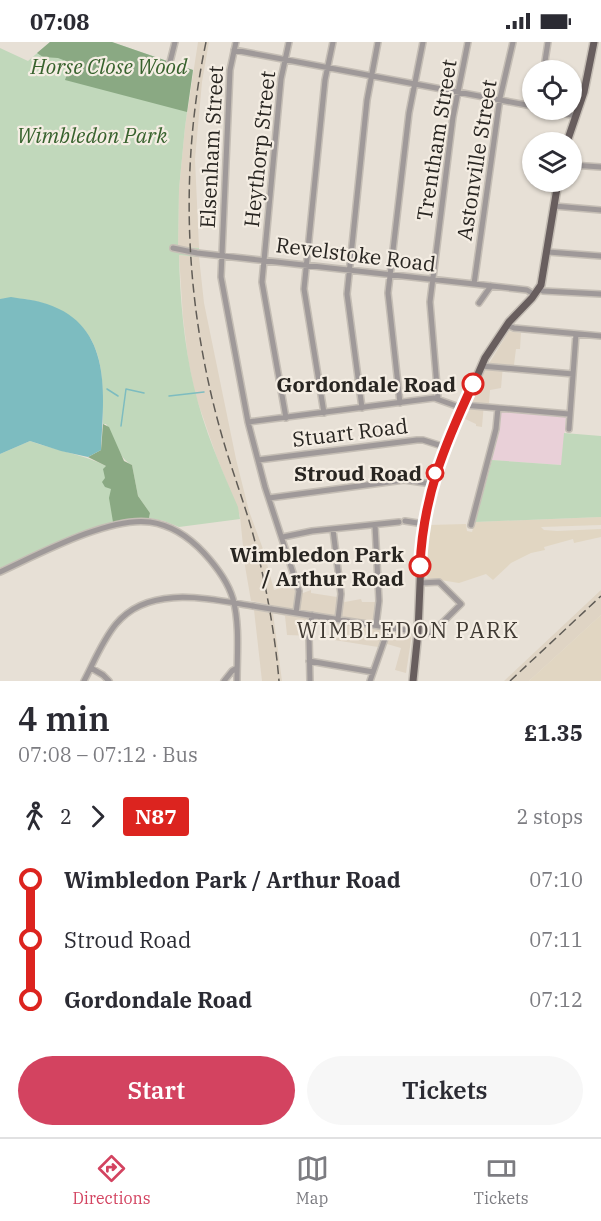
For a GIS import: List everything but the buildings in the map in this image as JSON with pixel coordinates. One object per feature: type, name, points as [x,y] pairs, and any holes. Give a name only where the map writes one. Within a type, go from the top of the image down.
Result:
[{"type":"main road","points":[[582,98],[594,42]]},
{"type":"main road","points":[[413,681],[424,524],[432,484],[445,447],[481,366],[507,325],[537,292],[543,278],[556,192]]},
{"type":"street","points":[[170,62],[175,42]]},
{"type":"street","name":"Elsenham Street","points":[[236,42],[230,77],[221,277],[248,422],[269,498],[299,591],[296,613]]},
{"type":"street","name":"Heythorp Street","points":[[286,418],[263,288],[281,79],[289,42]]},
{"type":"street","points":[[324,413],[304,289],[328,67],[333,42]]},
{"type":"street","points":[[362,408],[347,294],[367,100],[378,42]]},
{"type":"street","points":[[400,403],[388,299],[409,113],[423,42]]},
{"type":"street","name":"Trentham Street","points":[[438,399],[430,302],[457,92],[468,42]]},
{"type":"street","name":"Astonville Street","points":[[474,284],[500,100],[513,42]]},
{"type":"street","points":[[545,60],[548,42]]},
{"type":"street","points":[[234,50],[522,104]]},
{"type":"street","points":[[582,166],[601,167]]},
{"type":"street","points":[[554,206],[601,210]]},
{"type":"street","name":"Revelstoke Road","points":[[173,248],[537,292],[601,294]]},
{"type":"street","points":[[548,252],[601,256]]},
{"type":"street","points":[[479,303],[491,286]]},
{"type":"street","points":[[507,325],[514,328],[601,336]]},
{"type":"street","points":[[569,429],[576,334]]},
{"type":"street","points":[[481,366],[573,374]]},
{"type":"street","points":[[248,422],[438,399],[463,407],[569,414]]},
{"type":"street","points":[[471,525],[496,429],[498,408]]},
{"type":"street","name":"Stuart Road","points":[[258,460],[417,440],[445,447]]},
{"type":"street","points":[[269,498],[404,480],[432,484]]},
{"type":"street","points":[[283,537],[402,521],[424,524]]},
{"type":"street","points":[[0,572],[88,533],[127,523],[151,522],[173,529],[200,549],[221,576],[234,603],[237,681]]},
{"type":"street","points":[[375,525],[379,600],[376,625]]},
{"type":"street","points":[[333,530],[341,594],[338,619]]},
{"type":"street","points":[[420,583],[439,582],[461,603],[430,633]]},
{"type":"street","points":[[84,681],[117,622],[137,608],[161,600],[182,597],[208,599],[418,632]]},
{"type":"street","points":[[310,681],[309,634],[312,615]]},
{"type":"street","points":[[370,681],[389,627]]},
{"type":"street","points":[[309,661],[373,672]]},
{"type":"street","points":[[91,668],[109,681]]},
{"type":"street","points":[[224,681],[237,668]]},
{"type":"shaded area","points":[[198,42],[209,42],[202,82],[195,159],[199,248],[178,247],[179,189],[185,127]]},
{"type":"shaded area","points":[[179,255],[199,257],[204,303],[236,459],[249,511],[263,549],[274,590],[293,584],[295,591],[303,593],[311,590],[311,593],[337,597],[345,602],[361,599],[362,602],[378,602],[372,628],[412,634],[406,673],[395,670],[401,648],[380,642],[378,647],[328,639],[330,623],[316,620],[313,636],[287,635],[285,616],[273,613],[282,681],[262,681],[254,610],[271,613],[271,605],[251,601],[240,516],[195,394],[183,317]]},
{"type":"shaded area","points":[[509,331],[521,333],[520,349],[516,349],[514,365],[503,365],[501,388],[490,390],[489,403],[484,403],[482,427],[476,426],[463,418],[469,411],[480,378]]},
{"type":"shaded area","points":[[501,412],[566,416],[562,465],[492,460],[500,429]]},
{"type":"shaded area","points":[[601,517],[601,525],[541,527],[544,530],[557,531],[601,529],[601,537],[574,543],[573,539],[544,547],[545,550],[531,553],[511,563],[493,580],[486,574],[459,583],[428,578],[425,575],[429,525],[466,524],[467,531],[472,532],[475,522]]},
{"type":"shaded area","points":[[601,590],[601,615],[529,681],[504,681]]},
{"type":"shaded area","points":[[601,615],[601,681],[529,681]]},
{"type":"green space","name":"Wimbledon Park","points":[[50,42],[112,42],[193,70],[179,189],[178,247],[199,248],[199,257],[179,255],[183,321],[198,403],[213,448],[238,507],[240,519],[179,527],[149,518],[150,513],[138,496],[132,465],[123,457],[106,424],[103,424],[101,372],[93,342],[72,318],[49,305],[14,298],[0,299],[0,48],[28,61]]},
{"type":"green space","name":"Horse Close Wood","points":[[50,42],[112,42],[193,70],[187,112],[65,80],[71,63],[58,58],[43,57],[37,53]]},
{"type":"green space","points":[[103,424],[109,427],[124,461],[132,465],[138,496],[150,513],[149,518],[113,522],[109,498],[111,489],[105,487],[102,482],[105,478],[103,469],[106,466],[88,457],[101,450]]},
{"type":"green space","points":[[564,433],[601,436],[601,517],[475,522],[492,460],[561,465]]},
{"type":"green space","points":[[30,441],[88,458],[106,466],[129,519],[80,533],[0,568],[0,454]]},
{"type":"water","points":[[11,297],[47,304],[68,314],[84,328],[94,345],[103,385],[101,450],[88,457],[30,441],[0,454],[0,299]]},
{"type":"waterway","points":[[107,389],[118,396]]},
{"type":"waterway","points":[[121,426],[126,389],[144,393]]},
{"type":"waterway","points":[[169,396],[204,392]]},
{"type":"railway","points":[[206,42],[197,90],[189,187],[193,285],[208,381],[262,573],[279,681]]},
{"type":"railway","points":[[510,681],[601,596]]},
{"type":"bus line","name":"N87","points":[[420,566],[428,498],[435,472],[473,384]]},
{"type":"place","name":"Gordondale Road","points":[[473,384]]},
{"type":"place","name":"Stroud Road","points":[[435,473]]},
{"type":"place","name":"Wimbledon Park / Arthur Road","points":[[420,566]]},
{"type":"district","name":"WIMBLEDON PARK","points":[[408,629]]}]
